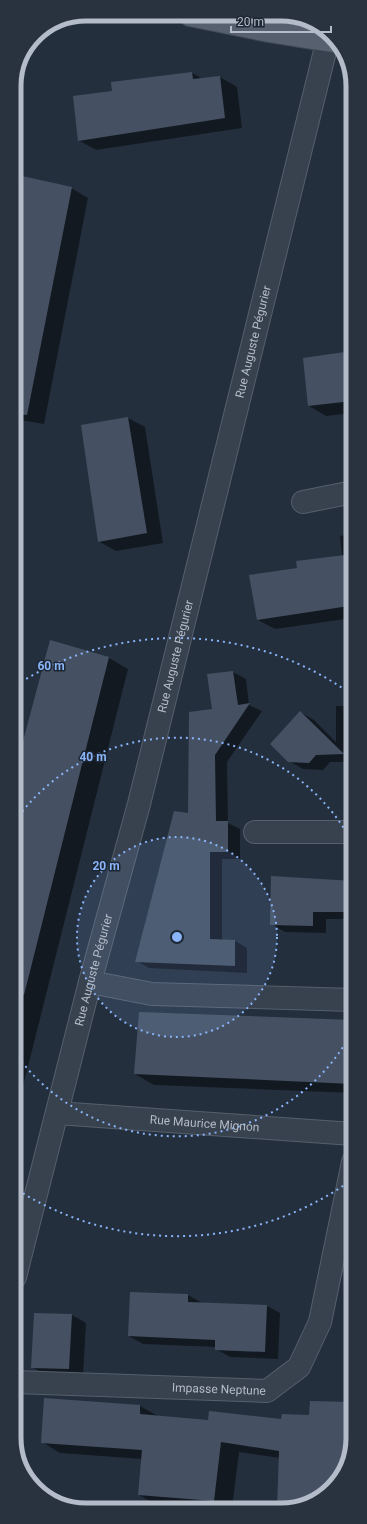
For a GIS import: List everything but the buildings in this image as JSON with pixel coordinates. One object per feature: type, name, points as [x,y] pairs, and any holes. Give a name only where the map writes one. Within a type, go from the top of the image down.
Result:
[{"type":"main road","points":[[218,21],[268,32],[325,38]]},
{"type":"street","name":"Rue Auguste Pégurier","points":[[21,1254],[90,982],[139,804],[330,43]]},
{"type":"street","points":[[303,502],[346,493]]},
{"type":"street","points":[[255,832],[346,832]]},
{"type":"street","points":[[90,982],[152,994],[346,1000]]},
{"type":"street","name":"Rue Maurice Mignon","points":[[57,1113],[346,1134]]},
{"type":"street","name":"Impasse Neptune","points":[[21,1382],[268,1391],[299,1367],[320,1322],[346,1196]]}]
